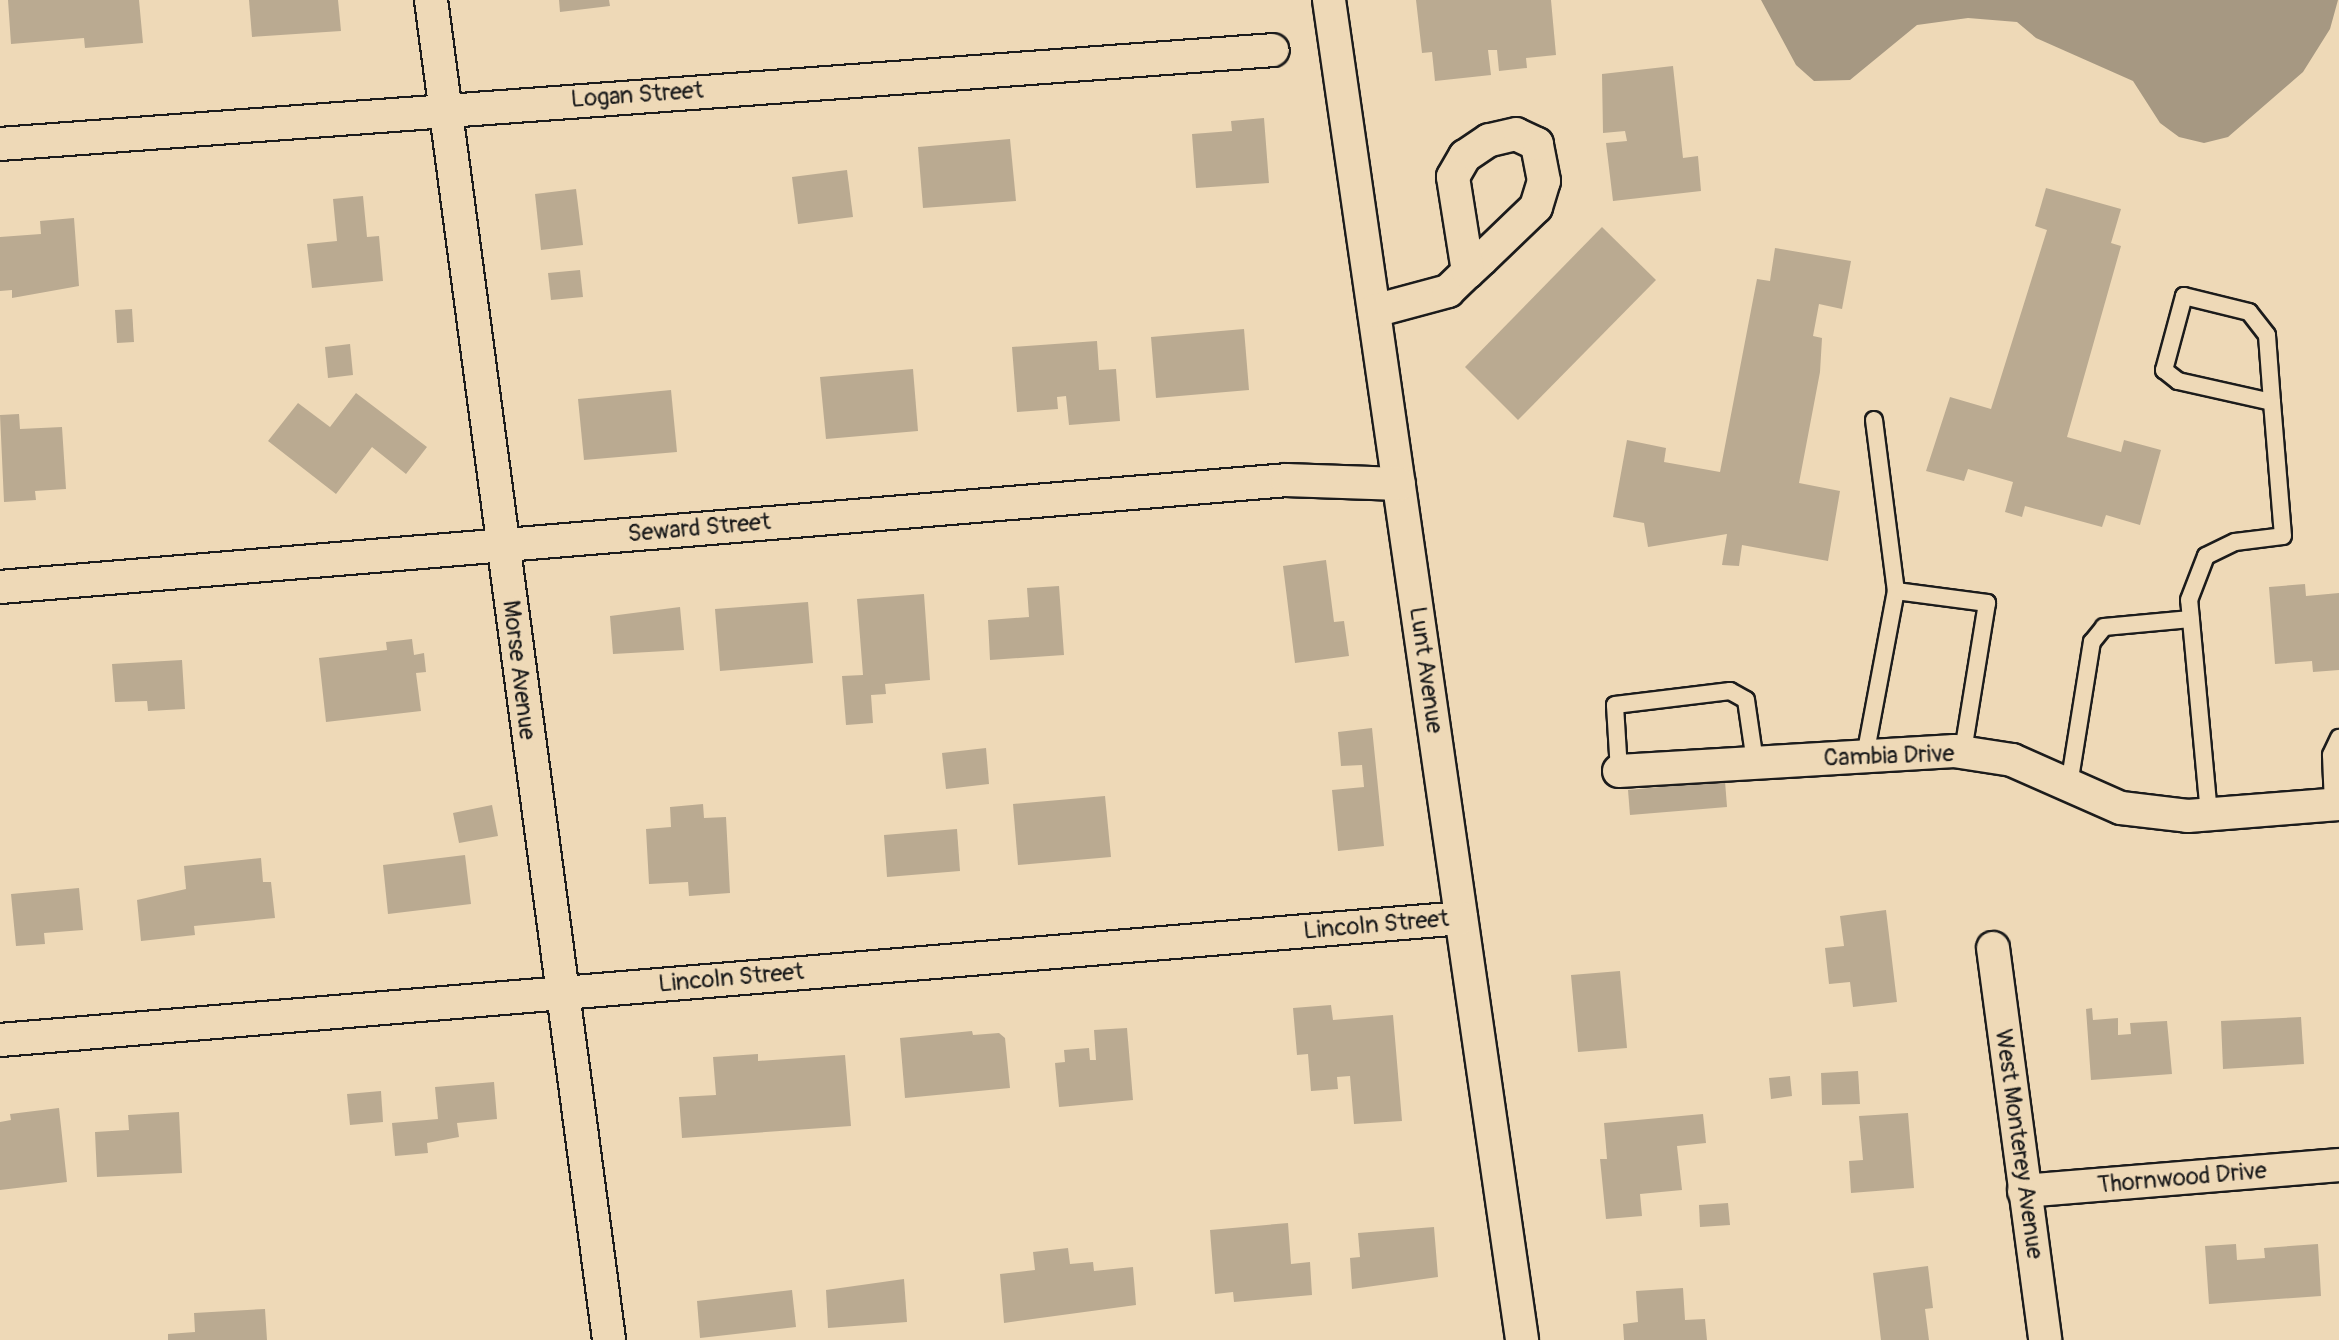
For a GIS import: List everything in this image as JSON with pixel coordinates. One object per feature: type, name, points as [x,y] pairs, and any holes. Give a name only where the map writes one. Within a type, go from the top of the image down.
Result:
[{"type":"street","name":"Morse Avenue","points":[[431,0],[609,1340]]},
{"type":"street","name":"Lunt Avenue","points":[[1329,0],[1522,1340]]},
{"type":"street","name":"Logan Street","points":[[0,144],[447,108],[1273,50]]},
{"type":"street","points":[[1374,311],[1448,291],[1468,272]]},
{"type":"street","name":"Seward Street","points":[[0,587],[1287,480],[1399,484]]},
{"type":"street","name":"Cambia Drive","points":[[1619,771],[1963,752],[2012,760],[2121,808],[2209,814],[2336,804]]},
{"type":"street","name":"Lincoln Street","points":[[0,1040],[1461,918]]},
{"type":"street","name":"West Monterey Avenue","points":[[1993,948],[2045,1340]]},
{"type":"street","name":"Thornwood Drive","points":[[2024,1191],[2339,1165]]},
{"type":"lane","points":[[2209,814],[2189,600],[2206,556],[2235,542],[2283,536],[2267,335],[2249,312],[2184,296],[2164,370],[2178,381],[2272,402]]},
{"type":"lane","points":[[1865,756],[1896,591],[1874,420]]},
{"type":"lane","points":[[1896,591],[1987,603],[1963,752]]},
{"type":"lane","points":[[2069,785],[2092,642],[2104,627],[2191,619]]},
{"type":"lane","points":[[1619,771],[1615,705],[1730,691],[1746,700],[1755,762]]},
{"type":"lane","points":[[2336,804],[2331,755],[2339,738]]},
{"type":"shaded area","points":[[1761,0],[2338,0],[2330,29],[2303,72],[2228,137],[2204,143],[2179,137],[2160,123],[2133,81],[2036,38],[2017,22],[1968,18],[1917,25],[1850,80],[1814,81],[1796,65]]},
{"type":"building","points":[[8,0],[139,0],[143,43],[85,48],[84,38],[11,44]]},
{"type":"building","points":[[249,0],[338,0],[341,31],[252,37]]},
{"type":"building","points":[[559,0],[609,0],[610,6],[560,12]]},
{"type":"building","points":[[1416,0],[1551,0],[1556,55],[1526,58],[1527,68],[1499,71],[1497,50],[1488,50],[1491,75],[1435,81],[1432,52],[1422,53]]},
{"type":"building","points":[[1673,66],[1683,158],[1698,156],[1701,191],[1613,201],[1606,143],[1627,141],[1625,131],[1603,133],[1602,74]]},
{"type":"building","points":[[1264,118],[1269,183],[1196,188],[1192,134],[1232,131],[1231,121]]},
{"type":"building","points":[[1010,139],[1016,201],[923,208],[918,147]]},
{"type":"building","points":[[847,170],[853,217],[798,224],[792,177]]},
{"type":"building","points":[[2046,188],[2121,209],[2111,243],[2121,246],[2067,437],[2121,452],[2124,440],[2161,450],[2140,525],[2106,515],[2102,527],[2025,506],[2022,517],[2005,512],[2013,482],[1968,469],[1964,481],[1926,471],[1950,397],[1991,409],[2047,230],[2035,226]]},
{"type":"building","points":[[576,189],[583,245],[541,250],[535,194]]},
{"type":"building","points":[[363,196],[367,237],[379,236],[383,281],[312,288],[307,244],[337,241],[333,199]]},
{"type":"building","points":[[74,218],[79,286],[12,298],[12,290],[0,291],[0,237],[41,234],[40,221]]},
{"type":"building","points":[[1602,227],[1656,280],[1518,420],[1465,367]]},
{"type":"building","points":[[1775,248],[1851,261],[1842,309],[1819,304],[1813,336],[1822,338],[1820,372],[1799,483],[1840,491],[1828,561],[1742,545],[1739,566],[1722,565],[1727,534],[1648,547],[1644,523],[1613,517],[1627,440],[1666,448],[1664,462],[1720,472],[1757,279],[1770,281]]},
{"type":"building","points":[[580,270],[583,297],[551,300],[548,273]]},
{"type":"building","points":[[132,309],[134,342],[117,343],[115,310]]},
{"type":"building","points":[[1244,329],[1249,390],[1156,398],[1151,337]]},
{"type":"building","points":[[1097,341],[1099,370],[1116,369],[1120,421],[1069,425],[1066,396],[1057,397],[1058,409],[1017,412],[1012,347]]},
{"type":"building","points":[[350,344],[353,375],[328,378],[325,347]]},
{"type":"building","points":[[913,369],[918,431],[826,439],[820,377]]},
{"type":"building","points":[[671,390],[677,452],[584,460],[578,399]]},
{"type":"building","points":[[356,393],[427,447],[406,474],[372,447],[336,494],[268,441],[298,403],[330,427]]},
{"type":"building","points":[[19,414],[20,429],[62,427],[66,489],[35,491],[36,500],[4,502],[0,415]]},
{"type":"building","points":[[1326,560],[1334,622],[1344,621],[1349,656],[1295,663],[1283,566]]},
{"type":"building","points":[[2305,584],[2306,596],[2339,593],[2339,670],[2313,672],[2312,661],[2275,664],[2269,587]]},
{"type":"building","points":[[1059,586],[1064,655],[990,660],[988,620],[1029,617],[1027,588]]},
{"type":"building","points":[[924,594],[930,680],[885,684],[886,694],[871,695],[873,723],[846,725],[842,676],[863,675],[857,599]]},
{"type":"building","points":[[808,602],[813,663],[720,671],[715,609]]},
{"type":"building","points":[[680,607],[684,650],[613,654],[610,616]]},
{"type":"building","points":[[412,639],[414,655],[424,653],[426,672],[416,673],[421,711],[326,722],[319,658],[387,650],[386,642]]},
{"type":"building","points":[[182,660],[185,709],[148,711],[147,701],[115,702],[112,664]]},
{"type":"building","points":[[1372,728],[1384,846],[1338,851],[1332,790],[1364,787],[1362,765],[1341,766],[1338,732]]},
{"type":"building","points":[[986,748],[989,784],[946,789],[942,753]]},
{"type":"building","points":[[1725,781],[1727,807],[1630,815],[1628,790]]},
{"type":"building","points":[[1105,796],[1111,857],[1018,865],[1013,804]]},
{"type":"building","points":[[703,804],[704,818],[726,817],[730,893],[689,896],[688,882],[649,884],[646,829],[671,827],[670,807]]},
{"type":"building","points":[[492,805],[498,836],[459,843],[453,813]]},
{"type":"building","points":[[957,829],[960,871],[887,877],[884,835]]},
{"type":"building","points":[[465,855],[471,904],[388,914],[383,865]]},
{"type":"building","points":[[261,858],[263,882],[271,882],[275,918],[194,926],[195,935],[141,941],[137,900],[186,889],[184,866]]},
{"type":"building","points":[[79,888],[83,930],[44,933],[45,944],[16,946],[11,894]]},
{"type":"building","points":[[1886,910],[1897,1002],[1853,1007],[1850,982],[1829,984],[1825,948],[1844,946],[1840,916]]},
{"type":"building","points":[[1620,971],[1627,1048],[1578,1052],[1571,975]]},
{"type":"building","points":[[1331,1005],[1333,1020],[1393,1015],[1402,1121],[1354,1124],[1350,1076],[1337,1077],[1338,1089],[1311,1091],[1308,1054],[1297,1055],[1293,1008]]},
{"type":"building","points":[[2092,1008],[2093,1020],[2118,1018],[2118,1035],[2131,1034],[2130,1023],[2167,1021],[2172,1074],[2091,1080],[2086,1009]]},
{"type":"building","points":[[2301,1017],[2304,1064],[2223,1069],[2221,1021]]},
{"type":"building","points":[[1127,1028],[1133,1100],[1059,1107],[1055,1063],[1065,1062],[1064,1050],[1089,1048],[1090,1060],[1096,1060],[1094,1030]]},
{"type":"building","points":[[972,1031],[973,1035],[999,1033],[1005,1038],[1010,1088],[905,1098],[900,1038]]},
{"type":"building","points":[[758,1054],[758,1061],[845,1055],[851,1126],[682,1138],[679,1097],[716,1095],[713,1057]]},
{"type":"building","points":[[1858,1071],[1860,1104],[1822,1105],[1821,1073]]},
{"type":"building","points":[[1790,1076],[1792,1096],[1771,1099],[1769,1078]]},
{"type":"building","points":[[494,1082],[497,1119],[457,1123],[459,1137],[427,1143],[428,1153],[395,1156],[392,1123],[438,1119],[435,1087]]},
{"type":"building","points":[[381,1091],[383,1122],[350,1125],[347,1094]]},
{"type":"building","points":[[59,1108],[67,1182],[0,1190],[0,1122],[11,1120],[10,1114]]},
{"type":"building","points":[[179,1112],[182,1173],[97,1177],[95,1132],[129,1130],[128,1115]]},
{"type":"building","points":[[1908,1113],[1914,1188],[1851,1193],[1849,1161],[1863,1160],[1859,1116]]},
{"type":"building","points":[[1703,1114],[1706,1143],[1677,1146],[1682,1190],[1640,1194],[1642,1216],[1606,1219],[1600,1159],[1607,1159],[1604,1123]]},
{"type":"building","points":[[1728,1203],[1730,1225],[1700,1227],[1699,1205]]},
{"type":"building","points":[[1288,1223],[1291,1264],[1310,1262],[1312,1295],[1234,1302],[1233,1292],[1215,1294],[1210,1230]]},
{"type":"building","points":[[1434,1227],[1438,1277],[1352,1289],[1350,1258],[1360,1257],[1358,1233]]},
{"type":"building","points":[[2236,1244],[2237,1260],[2265,1258],[2264,1248],[2318,1244],[2321,1296],[2209,1304],[2205,1246]]},
{"type":"building","points":[[1068,1248],[1070,1264],[1093,1262],[1094,1271],[1133,1267],[1136,1305],[1004,1323],[1000,1274],[1035,1270],[1033,1252]]},
{"type":"building","points":[[1928,1266],[1933,1308],[1925,1309],[1929,1340],[1881,1340],[1873,1273]]},
{"type":"building","points":[[904,1279],[907,1322],[828,1328],[826,1290]]},
{"type":"building","points":[[1683,1288],[1685,1320],[1705,1319],[1707,1340],[1624,1340],[1623,1324],[1638,1322],[1636,1291]]},
{"type":"building","points":[[792,1290],[796,1327],[700,1338],[697,1301]]},
{"type":"building","points":[[265,1309],[267,1340],[168,1340],[168,1334],[195,1332],[194,1313]]}]
